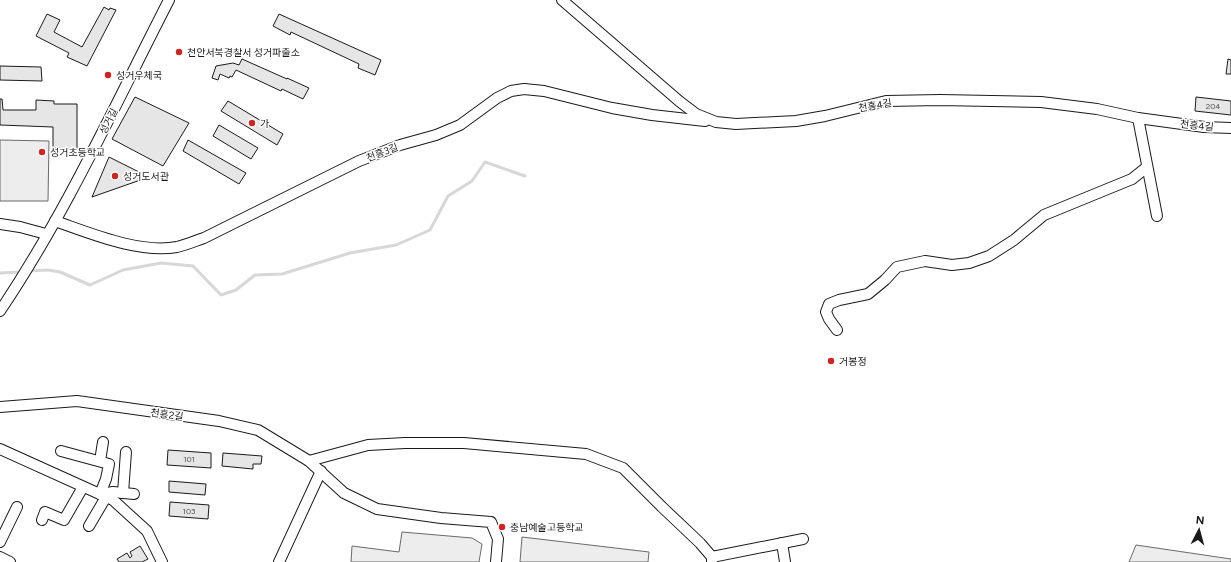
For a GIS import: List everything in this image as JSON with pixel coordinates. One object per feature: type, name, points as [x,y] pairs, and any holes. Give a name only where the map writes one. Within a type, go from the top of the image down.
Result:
[{"type":"street","name":"성거길","points":[[0,311],[31,262],[90,155],[169,0]]},
{"type":"street","name":"천흥4길","points":[[562,0],[679,101],[696,114],[716,122],[736,124],[796,121],[825,116],[886,101],[940,100],[1041,102],[1097,109],[1138,118],[1231,128]]},
{"type":"street","name":"천흥3길","points":[[54,221],[112,240],[153,248],[177,247],[204,238],[359,161],[400,145],[436,135],[460,125],[497,98],[511,91],[524,89],[544,91],[652,115],[716,122]]},
{"type":"street","points":[[1138,118],[1157,216]]},
{"type":"street","points":[[837,330],[826,312],[829,304],[839,300],[868,294],[885,280],[897,267],[925,261],[952,265],[970,263],[1014,240],[1044,215],[1132,179],[1147,166]]},
{"type":"street","points":[[0,224],[20,227],[46,234]]},
{"type":"street","name":"천흥2길","points":[[0,407],[76,401],[219,421],[258,430],[309,461],[344,493],[377,509],[441,518],[491,522],[498,539],[496,562]]},
{"type":"street","points":[[100,461],[104,442]]},
{"type":"street","points":[[309,461],[368,445],[405,443],[464,443],[586,454],[623,468],[700,543],[712,560],[803,539]]},
{"type":"street","points":[[0,449],[113,500],[147,531],[162,562]]},
{"type":"street","points":[[60,451],[109,464],[103,496],[89,526]]},
{"type":"street","points":[[123,493],[126,452]]},
{"type":"street","points":[[279,562],[321,471]]},
{"type":"street","points":[[42,520],[46,512],[64,520],[83,487]]},
{"type":"street","points":[[103,496],[113,492],[134,494]]},
{"type":"street","points":[[0,542],[17,507]]},
{"type":"street","points":[[782,543],[785,562]]},
{"type":"street","points":[[0,557],[10,562]]},
{"type":"shaded area","points":[[0,140],[49,141],[48,201],[0,201]]},
{"type":"shaded area","points":[[402,532],[472,538],[482,544],[479,562],[351,562],[352,546],[399,552]]},
{"type":"shaded area","points":[[522,537],[649,552],[648,562],[520,562]]},
{"type":"shaded area","points":[[1136,545],[1231,559],[1231,562],[1129,562]]},
{"type":"building","points":[[104,7],[109,10],[110,8],[116,10],[87,66],[67,57],[69,53],[36,36],[47,14],[60,20],[54,32],[82,47]]},
{"type":"building","points":[[279,14],[381,60],[375,75],[358,68],[359,64],[291,32],[290,35],[273,26]]},
{"type":"building","points":[[242,59],[309,88],[303,99],[282,89],[281,91],[236,70],[232,77],[230,76],[229,78],[220,74],[218,80],[212,78],[216,66],[233,63],[239,65]]},
{"type":"building","points":[[1228,59],[1231,60],[1231,74],[1226,74]]},
{"type":"building","points":[[0,66],[41,67],[42,81],[0,80]]},
{"type":"building","points":[[135,97],[189,123],[163,166],[112,139]]},
{"type":"building","points":[[1196,97],[1231,101],[1231,115],[1195,111]]},
{"type":"building","points":[[0,99],[2,99],[3,110],[36,110],[36,100],[54,101],[54,104],[77,104],[77,149],[53,148],[53,127],[0,125]]},
{"type":"building","name":"가","points":[[228,101],[283,134],[277,145],[221,111]]},
{"type":"building","points":[[219,125],[258,148],[251,159],[213,136]]},
{"type":"building","points":[[188,140],[246,173],[239,184],[183,151]]},
{"type":"building","points":[[109,157],[149,177],[92,197]]},
{"type":"building","points":[[168,450],[211,453],[211,468],[167,465]]},
{"type":"building","points":[[223,453],[262,456],[261,464],[253,464],[253,469],[222,466]]},
{"type":"building","points":[[169,481],[206,484],[205,495],[169,492]]},
{"type":"building","points":[[170,502],[209,505],[208,519],[169,516]]},
{"type":"building","points":[[140,546],[148,559],[142,562],[119,562],[117,559],[127,553],[130,558],[132,556],[130,552]]},
{"type":"waterway","points":[[28,271],[48,270],[60,272],[90,285],[123,270],[161,263],[193,266],[221,295],[236,290],[255,275],[282,274],[350,253],[396,245],[430,230],[448,196],[472,181],[485,162],[525,176]]},
{"type":"waterway","points":[[0,273],[22,272]]},
{"type":"place","name":"천안서북경찰서 성거파출소","points":[[179,52]]},
{"type":"place","name":"성거우체국","points":[[108,75]]},
{"type":"place","name":"가","points":[[252,123]]},
{"type":"place","name":"성거초등학교","points":[[42,152]]},
{"type":"place","name":"성거도서관","points":[[115,176]]},
{"type":"place","name":"거봉정","points":[[831,361]]},
{"type":"place","name":"충남예술고등학교","points":[[502,527]]}]
